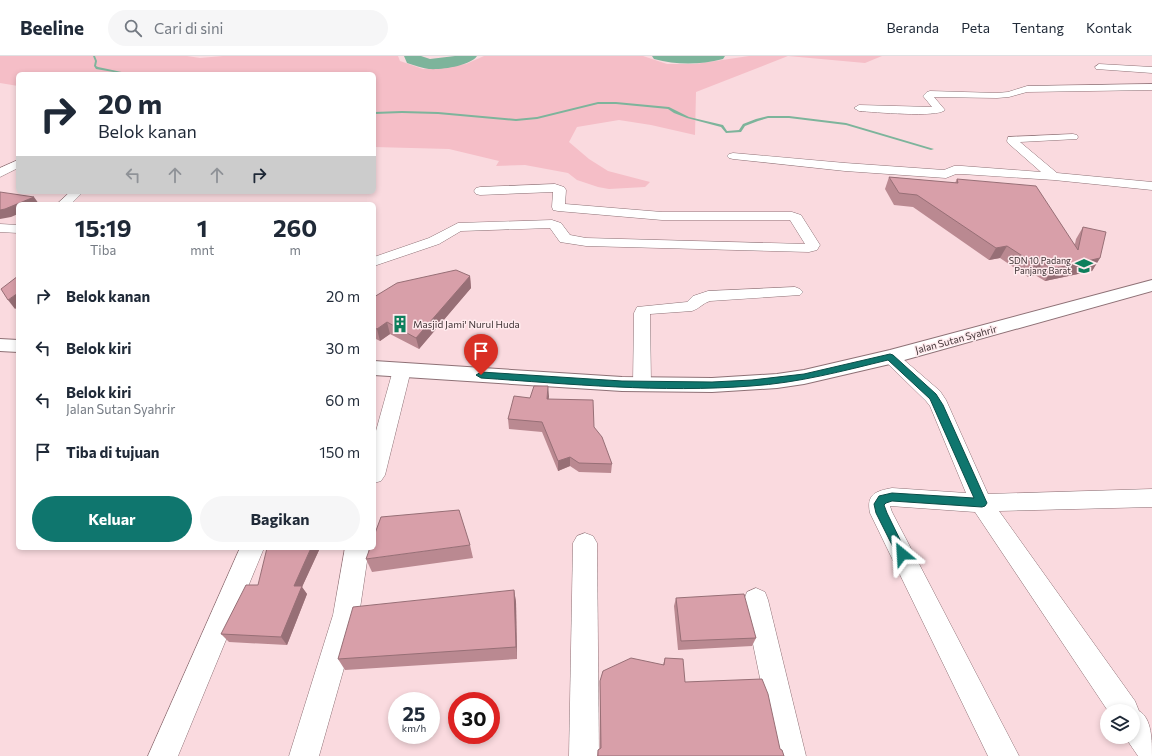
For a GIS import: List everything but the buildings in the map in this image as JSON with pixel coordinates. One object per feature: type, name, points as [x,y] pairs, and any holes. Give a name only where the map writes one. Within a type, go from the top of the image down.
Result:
[{"type":"highway","name":"Jalan Sutan Syahrir","points":[[376,368],[642,385],[712,385],[777,381],[804,377],[890,356],[1152,285]]},
{"type":"street","points":[[1099,67],[1152,70]]},
{"type":"street","points":[[859,108],[921,111],[940,110],[928,96],[930,94],[1000,95],[1015,94],[1019,91],[1027,90],[1152,87]]},
{"type":"street","points":[[1054,176],[1014,143],[1012,139],[1073,137]]},
{"type":"street","points":[[733,156],[845,167],[946,174],[958,170],[1054,176],[1152,186]]},
{"type":"street","points":[[0,172],[16,164]]},
{"type":"street","points":[[376,261],[434,241],[451,229],[466,225],[552,224],[556,226],[565,239],[586,242],[809,248],[813,245],[796,218],[792,216],[662,216],[606,210],[573,209],[558,207],[560,190],[555,188],[480,191]]},
{"type":"street","points":[[65,202],[75,194]]},
{"type":"street","points":[[0,228],[16,229]]},
{"type":"street","points":[[642,385],[643,310],[692,306],[699,299],[708,296],[795,292]]},
{"type":"street","points":[[890,356],[926,389],[936,401],[982,503],[1120,704]]},
{"type":"street","points":[[376,465],[402,370]]},
{"type":"street","points":[[1004,756],[881,513],[879,504],[882,499],[892,497],[982,503],[1152,498]]},
{"type":"street","points":[[584,756],[586,543]]},
{"type":"street","points":[[163,756],[251,550]]},
{"type":"street","points":[[304,756],[346,615],[357,550]]},
{"type":"street","points":[[756,600],[790,756]]},
{"type":"street","points":[[1140,733],[1152,750]]},
{"type":"shaded area","points":[[0,56],[187,56],[200,58],[223,56],[398,56],[400,61],[423,69],[466,64],[484,56],[643,56],[667,64],[695,64],[749,56],[788,56],[696,92],[695,135],[651,125],[619,120],[577,127],[569,142],[589,159],[608,171],[650,182],[645,187],[609,189],[577,180],[568,173],[525,165],[496,166],[499,161],[449,149],[376,147],[376,72],[16,72],[16,86],[0,83]]},
{"type":"shaded area","points":[[788,56],[882,56],[865,63]]},
{"type":"waterway","points":[[94,56],[96,61],[95,66],[97,68],[119,72]]},
{"type":"waterway","points":[[412,56],[413,59],[429,64],[458,61],[469,56]]},
{"type":"waterway","points":[[660,56],[675,59],[695,59],[717,56]]},
{"type":"waterway","points":[[376,113],[438,113],[516,120],[537,118],[598,103],[616,103],[669,108],[682,115],[722,126],[726,132],[740,131],[744,125],[768,117],[789,117],[846,124],[932,149]]},
{"type":"place","name":"SDN 10 Padang Panjang Barat","points":[[1084,266]]},
{"type":"place","name":"Masjid Jami' Nurul Huda","points":[[400,324]]},
{"type":"route","points":[[481,375],[642,385],[712,385],[777,381],[804,377],[890,356],[933,396],[939,405],[982,503],[892,497],[882,499],[879,504],[881,513],[902,554]]}]
